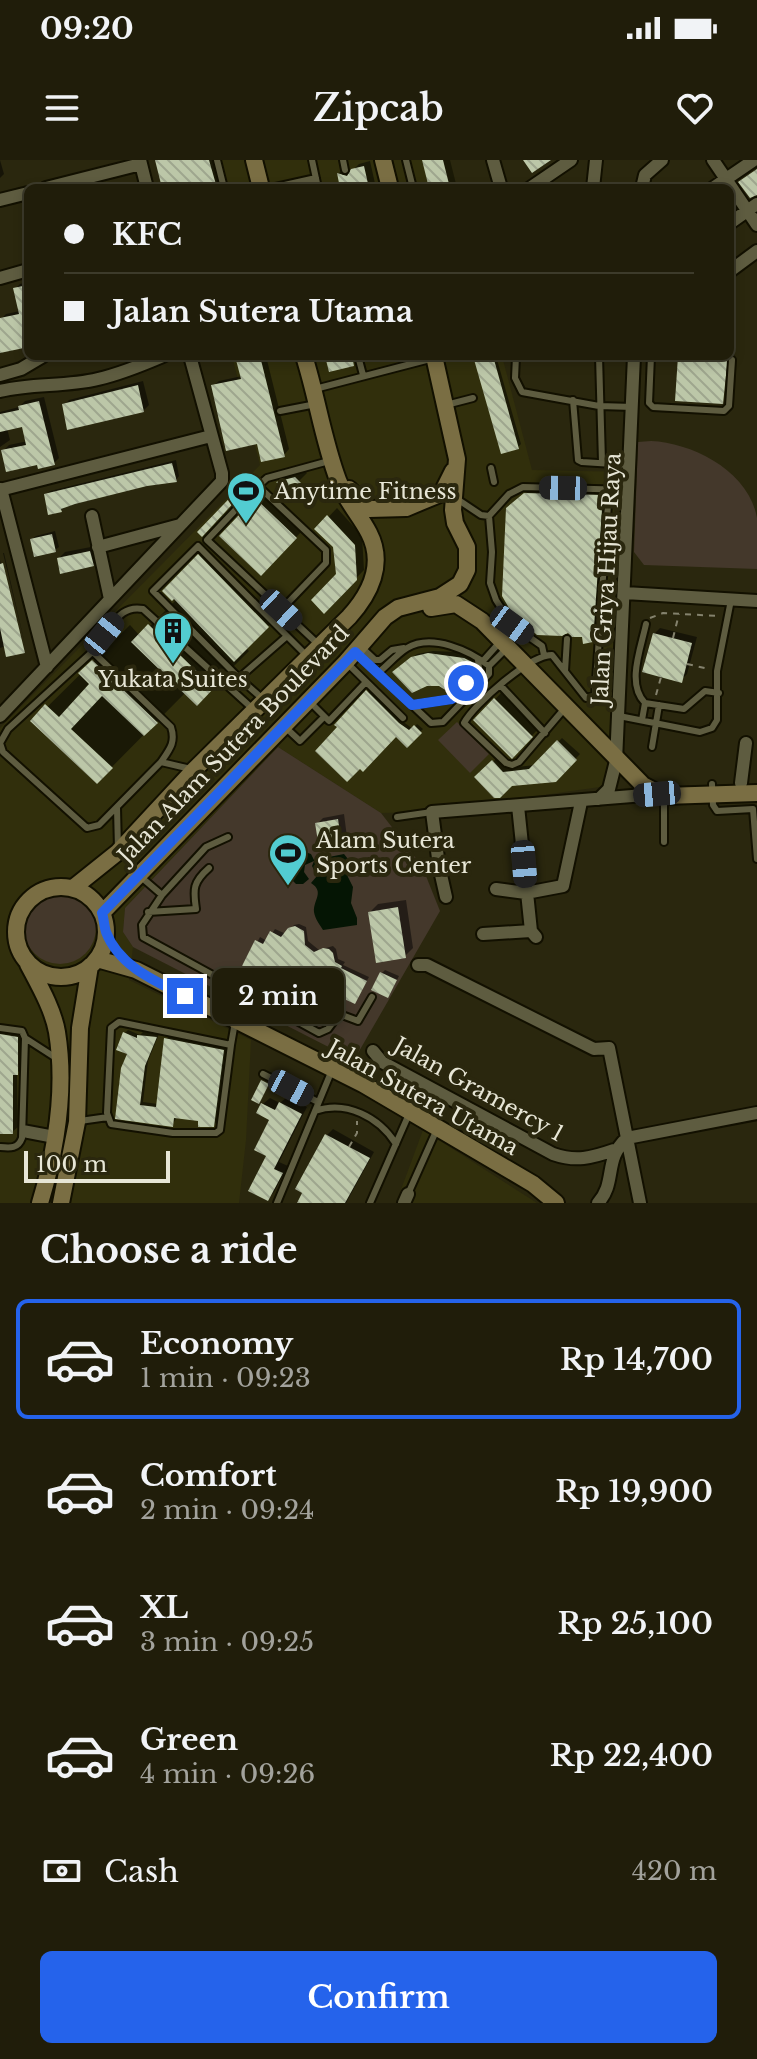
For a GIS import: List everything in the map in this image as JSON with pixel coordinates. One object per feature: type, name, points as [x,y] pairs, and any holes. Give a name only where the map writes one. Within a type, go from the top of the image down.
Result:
[{"type":"main road","points":[[254,160],[260,184]]},
{"type":"main road","points":[[383,160],[389,184]]},
{"type":"main road","points":[[305,360],[328,442],[339,457],[346,484],[369,509],[406,508],[442,493],[457,459]]},
{"type":"main road","points":[[435,360],[457,459],[455,523],[467,547],[466,590],[482,621]]},
{"type":"main road","name":"Jalan Alam Sutera Boulevard","points":[[73,888],[112,858],[194,770],[364,600],[373,583],[375,562],[369,532],[343,492],[328,442]]},
{"type":"main road","points":[[398,608],[451,592],[460,584],[467,570]]},
{"type":"main road","points":[[398,608],[419,609],[456,604],[482,621],[622,765],[643,785],[660,795],[749,783]]},
{"type":"main road","name":"Jalan Alam Sutera Boulevard","points":[[102,913],[354,653],[385,617],[398,608]]},
{"type":"main road","points":[[622,765],[651,783],[757,793]]},
{"type":"main road","points":[[112,858],[95,887],[98,895],[105,897],[123,890]]},
{"type":"main road","points":[[40,1203],[52,1161],[59,1060],[56,1030],[18,949],[15,933],[27,902],[40,892],[56,887],[73,888],[90,897],[102,913],[106,931],[104,946],[94,963],[80,1028],[77,1122],[64,1202]]},
{"type":"main road","name":"Jalan Sutera Utama","points":[[106,931],[123,958],[136,970],[333,1069],[410,1112],[556,1203]]},
{"type":"main road","points":[[27,963],[38,972],[65,977],[79,974],[94,963]]},
{"type":"main road","name":"Jalan Sutera Utama","points":[[94,963],[136,970]]},
{"type":"street","points":[[493,160],[500,184]]},
{"type":"street","points":[[536,184],[571,160]]},
{"type":"street","points":[[593,184],[596,160]]},
{"type":"street","points":[[643,184],[645,175],[662,160]]},
{"type":"street","points":[[713,160],[731,184]]},
{"type":"street","points":[[719,184],[754,160]]},
{"type":"street","points":[[60,184],[140,162],[146,184]]},
{"type":"street","points":[[734,188],[752,207],[757,225]]},
{"type":"street","points":[[0,200],[24,194]]},
{"type":"street","points":[[734,220],[752,207]]},
{"type":"street","points":[[734,268],[757,251]]},
{"type":"street","points":[[0,278],[24,271]]},
{"type":"street","points":[[0,375],[21,369],[36,360]]},
{"type":"street","points":[[0,391],[24,385],[58,385],[99,379],[152,360]]},
{"type":"street","points":[[0,716],[217,487],[222,473],[191,360]]},
{"type":"street","name":"Jalan Griya Hijau Raya","points":[[599,799],[609,789],[622,765],[619,716],[634,360]]},
{"type":"street","points":[[21,369],[24,385]]},
{"type":"street","points":[[47,667],[1,490],[211,436]]},
{"type":"street","points":[[92,516],[110,599]]},
{"type":"street","points":[[98,547],[183,524]]},
{"type":"street","points":[[625,593],[757,601]]},
{"type":"street","points":[[746,743],[749,783]]},
{"type":"street","points":[[446,897],[432,812],[660,795]]},
{"type":"street","points":[[496,889],[526,893],[565,885],[581,802]]},
{"type":"street","points":[[483,934],[534,934],[526,893],[518,806]]},
{"type":"street","points":[[418,965],[427,965],[594,1049],[609,1048],[640,1203]]},
{"type":"street","name":"Jalan Gramercy 1","points":[[373,1051],[382,1062],[553,1154],[569,1160],[586,1159],[614,1150]]},
{"type":"street","points":[[598,1203],[609,1182],[614,1150],[627,1138],[757,1113]]},
{"type":"lane","points":[[217,160],[223,184]]},
{"type":"lane","points":[[312,160],[317,184]]},
{"type":"lane","points":[[343,160],[345,170]]},
{"type":"lane","points":[[406,160],[412,184]]},
{"type":"lane","points":[[289,184],[316,178]]},
{"type":"lane","points":[[359,360],[363,375]]},
{"type":"lane","points":[[280,413],[317,400],[363,375],[422,360]]},
{"type":"lane","points":[[516,360],[515,378],[522,392],[599,406],[649,398]]},
{"type":"lane","points":[[599,360],[602,462]]},
{"type":"lane","points":[[651,360],[649,403],[653,407],[724,411],[729,406],[732,360]]},
{"type":"lane","points":[[446,405],[473,398]]},
{"type":"lane","points":[[573,400],[578,460],[631,465]]},
{"type":"lane","points":[[314,652],[281,610],[207,540],[267,478],[332,461]]},
{"type":"lane","points":[[491,468],[494,482]]},
{"type":"lane","points":[[258,486],[326,550],[326,563],[281,610]]},
{"type":"lane","points":[[544,655],[542,646],[512,625],[496,600],[490,583],[492,552],[489,516],[509,494],[523,487],[630,490]]},
{"type":"lane","points":[[565,708],[519,762],[512,765],[465,727],[465,719],[523,665],[544,655],[552,655],[586,698],[595,696],[609,489]]},
{"type":"lane","points":[[455,498],[481,515],[489,516]]},
{"type":"lane","points":[[259,705],[239,678],[153,591],[198,546],[287,636],[314,652]]},
{"type":"lane","points":[[619,716],[700,732],[712,728],[717,720],[717,671],[731,600]]},
{"type":"lane","points":[[104,634],[124,610],[133,607],[143,609],[259,705]]},
{"type":"lane","points":[[646,624],[635,684],[645,703],[684,709],[705,691],[719,693]]},
{"type":"lane","points":[[239,678],[287,636]]},
{"type":"lane","points":[[565,671],[567,639]]},
{"type":"lane","points":[[429,644],[459,648],[486,664],[489,674],[443,722],[431,723],[354,653],[380,660],[392,650],[429,644]]},
{"type":"lane","points":[[486,664],[504,644]]},
{"type":"lane","points":[[378,673],[406,648]]},
{"type":"lane","points":[[412,705],[452,699],[479,668],[477,659],[460,652],[459,648]]},
{"type":"lane","points":[[94,653],[171,727],[174,738],[172,747],[161,762],[99,825],[87,828],[3,752],[0,743],[2,736],[94,653]]},
{"type":"lane","points":[[354,653],[366,682],[377,697],[403,718]]},
{"type":"lane","points":[[308,700],[329,721],[366,682]]},
{"type":"lane","points":[[501,686],[545,733]]},
{"type":"lane","points":[[642,720],[645,703]]},
{"type":"lane","points":[[652,747],[657,704]]},
{"type":"lane","points":[[284,725],[300,741],[324,717]]},
{"type":"lane","points":[[161,762],[194,770]]},
{"type":"lane","points":[[712,790],[713,805],[717,811],[753,809],[757,859]]},
{"type":"lane","points":[[660,795],[664,842]]},
{"type":"lane","points":[[112,858],[117,807]]},
{"type":"lane","points":[[397,817],[432,812]]},
{"type":"lane","points":[[228,837],[206,847],[162,895],[142,925],[143,937],[319,1033],[342,1015],[358,1021],[372,997]]},
{"type":"lane","points":[[148,912],[196,909],[193,887],[196,879],[209,868]]},
{"type":"lane","points":[[138,874],[162,895]]},
{"type":"lane","points":[[231,1045],[156,1027],[114,1024],[111,1028],[108,1117],[111,1124],[173,1133],[216,1133],[220,1130],[231,1045],[240,1024],[261,1003]]},
{"type":"lane","points":[[0,1028],[22,1031],[25,1038],[23,1131],[16,1146],[0,1147]]},
{"type":"lane","points":[[25,1038],[59,1060]]},
{"type":"lane","points":[[277,1203],[333,1069]]},
{"type":"lane","points":[[263,1074],[318,1102]]},
{"type":"lane","points":[[315,1111],[340,1106],[357,1112],[388,1131],[396,1144]]},
{"type":"lane","points":[[370,1203],[410,1112]]},
{"type":"lane","points":[[77,1122],[108,1117]]},
{"type":"lane","points":[[406,1199],[437,1129]]},
{"type":"lane","points":[[23,1131],[54,1137]]},
{"type":"path","points":[[646,624],[654,615],[679,613],[728,617]]},
{"type":"path","points":[[673,638],[679,613]]},
{"type":"path","points":[[687,664],[717,671]]},
{"type":"path","points":[[657,704],[661,677]]},
{"type":"path","points":[[357,1112],[357,1133]]},
{"type":"path","points":[[349,1147],[357,1133],[373,1121]]},
{"type":"shaded area","points":[[180,160],[450,160],[456,184],[186,184]]},
{"type":"shaded area","points":[[233,360],[503,360],[532,470],[628,472],[607,786],[422,812],[381,813],[278,747],[125,908],[123,932],[133,947],[129,980],[251,1040],[239,1203],[0,1203],[0,728],[260,465]]},
{"type":"shaded area","points":[[638,442],[684,447],[701,454],[717,463],[743,486],[757,518],[757,569],[644,565],[634,552]]},
{"type":"shaded area","points":[[457,722],[489,754],[470,773],[438,740]]},
{"type":"shaded area","name":"Alam Sutera Sports Center","points":[[278,747],[381,813],[422,866],[440,911],[354,1060],[133,947],[123,932],[125,908]]},
{"type":"shaded area","points":[[305,852],[311,854],[314,860],[344,854],[348,859],[346,873],[353,887],[351,903],[357,925],[323,930],[314,912],[318,893],[311,883],[317,876],[312,866],[314,861],[305,865],[304,872],[309,879],[303,884],[296,884],[288,876],[291,866],[302,863],[301,857]]},
{"type":"shaded area","points":[[60,892],[80,898],[90,908],[96,928],[90,948],[80,958],[60,964],[40,958],[30,948],[24,928],[30,908],[40,898]]},
{"type":"shaded area","points":[[423,1130],[537,1203],[396,1203]]},
{"type":"building","points":[[155,160],[209,160],[216,184],[161,184]]},
{"type":"building","points":[[422,160],[443,160],[449,184],[428,184]]},
{"type":"building","points":[[523,160],[551,160],[532,173]]},
{"type":"building","points":[[364,166],[368,184],[339,184],[337,173],[347,176],[351,169]]},
{"type":"building","points":[[757,169],[757,195],[750,198],[738,182]]},
{"type":"building","points":[[24,286],[24,348],[0,353],[0,318],[19,314],[13,288]]},
{"type":"building","points":[[236,360],[261,360],[285,457],[261,462],[257,444],[226,451],[211,385],[241,379]]},
{"type":"building","points":[[326,360],[353,360],[354,366],[329,372]]},
{"type":"building","points":[[474,360],[494,360],[519,449],[501,454]]},
{"type":"building","points":[[678,360],[728,360],[723,404],[675,401]]},
{"type":"building","points":[[138,385],[144,412],[67,430],[62,404]]},
{"type":"building","points":[[39,401],[55,465],[38,469],[37,465],[6,472],[1,450],[26,445],[22,427],[0,432],[0,414]]},
{"type":"building","points":[[172,463],[177,482],[147,486],[75,504],[61,509],[62,512],[48,515],[44,494]]},
{"type":"building","points":[[295,477],[301,483],[289,494],[276,482]]},
{"type":"building","points":[[248,479],[252,483],[202,537],[197,532]]},
{"type":"building","points":[[524,493],[603,495],[593,642],[583,644],[582,637],[572,637],[568,633],[562,636],[537,635],[516,620],[502,596],[506,508]]},
{"type":"building","points":[[255,498],[297,538],[261,576],[219,536]]},
{"type":"building","points":[[327,515],[355,545],[357,580],[324,614],[311,600],[336,574],[333,547],[314,529]]},
{"type":"building","points":[[52,534],[56,552],[34,557],[30,539]]},
{"type":"building","points":[[90,551],[94,566],[60,574],[57,558]]},
{"type":"building","points":[[198,554],[269,627],[234,662],[174,599],[172,601],[162,591]]},
{"type":"building","points":[[3,563],[25,653],[6,657],[0,628],[0,564]]},
{"type":"building","name":"Yukata Suites","points":[[148,624],[214,688],[197,706],[131,642]]},
{"type":"building","points":[[653,633],[692,643],[682,683],[642,672]]},
{"type":"building","points":[[428,653],[464,658],[473,666],[450,693],[439,686],[427,686],[412,693],[392,672],[411,657]]},
{"type":"building","points":[[92,660],[158,723],[144,736],[102,696],[71,729],[113,768],[97,784],[30,721],[45,704],[59,717],[89,684],[78,673]]},
{"type":"building","points":[[366,690],[399,723],[409,730],[414,725],[422,733],[407,748],[396,737],[363,772],[360,769],[347,782],[315,751]]},
{"type":"building","points":[[494,698],[533,737],[512,759],[473,720]]},
{"type":"building","points":[[557,740],[577,760],[556,782],[512,786],[500,798],[494,798],[474,777],[492,760],[503,772],[529,769]]},
{"type":"building","points":[[338,819],[342,845],[319,848],[315,823]]},
{"type":"building","points":[[398,907],[406,958],[376,963],[368,912]]},
{"type":"building","points":[[295,926],[304,931],[305,945],[314,952],[329,949],[341,968],[367,981],[355,1004],[342,998],[329,1017],[239,972],[255,940],[263,944],[270,931],[281,937],[288,928]]},
{"type":"building","points":[[380,972],[397,980],[388,998],[371,990]]},
{"type":"building","points":[[123,1032],[137,1038],[137,1035],[157,1037],[145,1066],[140,1105],[156,1107],[164,1038],[224,1050],[214,1127],[198,1127],[198,1121],[174,1118],[173,1127],[115,1119],[121,1068],[127,1054],[116,1050]]},
{"type":"building","points":[[0,1034],[18,1037],[18,1075],[13,1075],[13,1134],[0,1134]]},
{"type":"building","points":[[261,1080],[269,1084],[259,1104],[251,1100]]},
{"type":"building","points":[[279,1102],[302,1114],[274,1169],[283,1173],[268,1201],[248,1191],[266,1156],[254,1150],[269,1120],[256,1113],[261,1103],[275,1110]]},
{"type":"building","points":[[325,1134],[370,1158],[345,1203],[297,1203],[302,1193],[295,1189]]},
{"type":"place","name":"Anytime Fitness","points":[[246,525]]},
{"type":"place","name":"Yukata Suites","points":[[173,665]]},
{"type":"place","name":"Alam Sutera Sports Center","points":[[288,887]]},
{"type":"route","points":[[185,996],[136,970],[123,958],[106,931],[102,913],[355,652],[412,705],[452,699],[466,683]]}]
